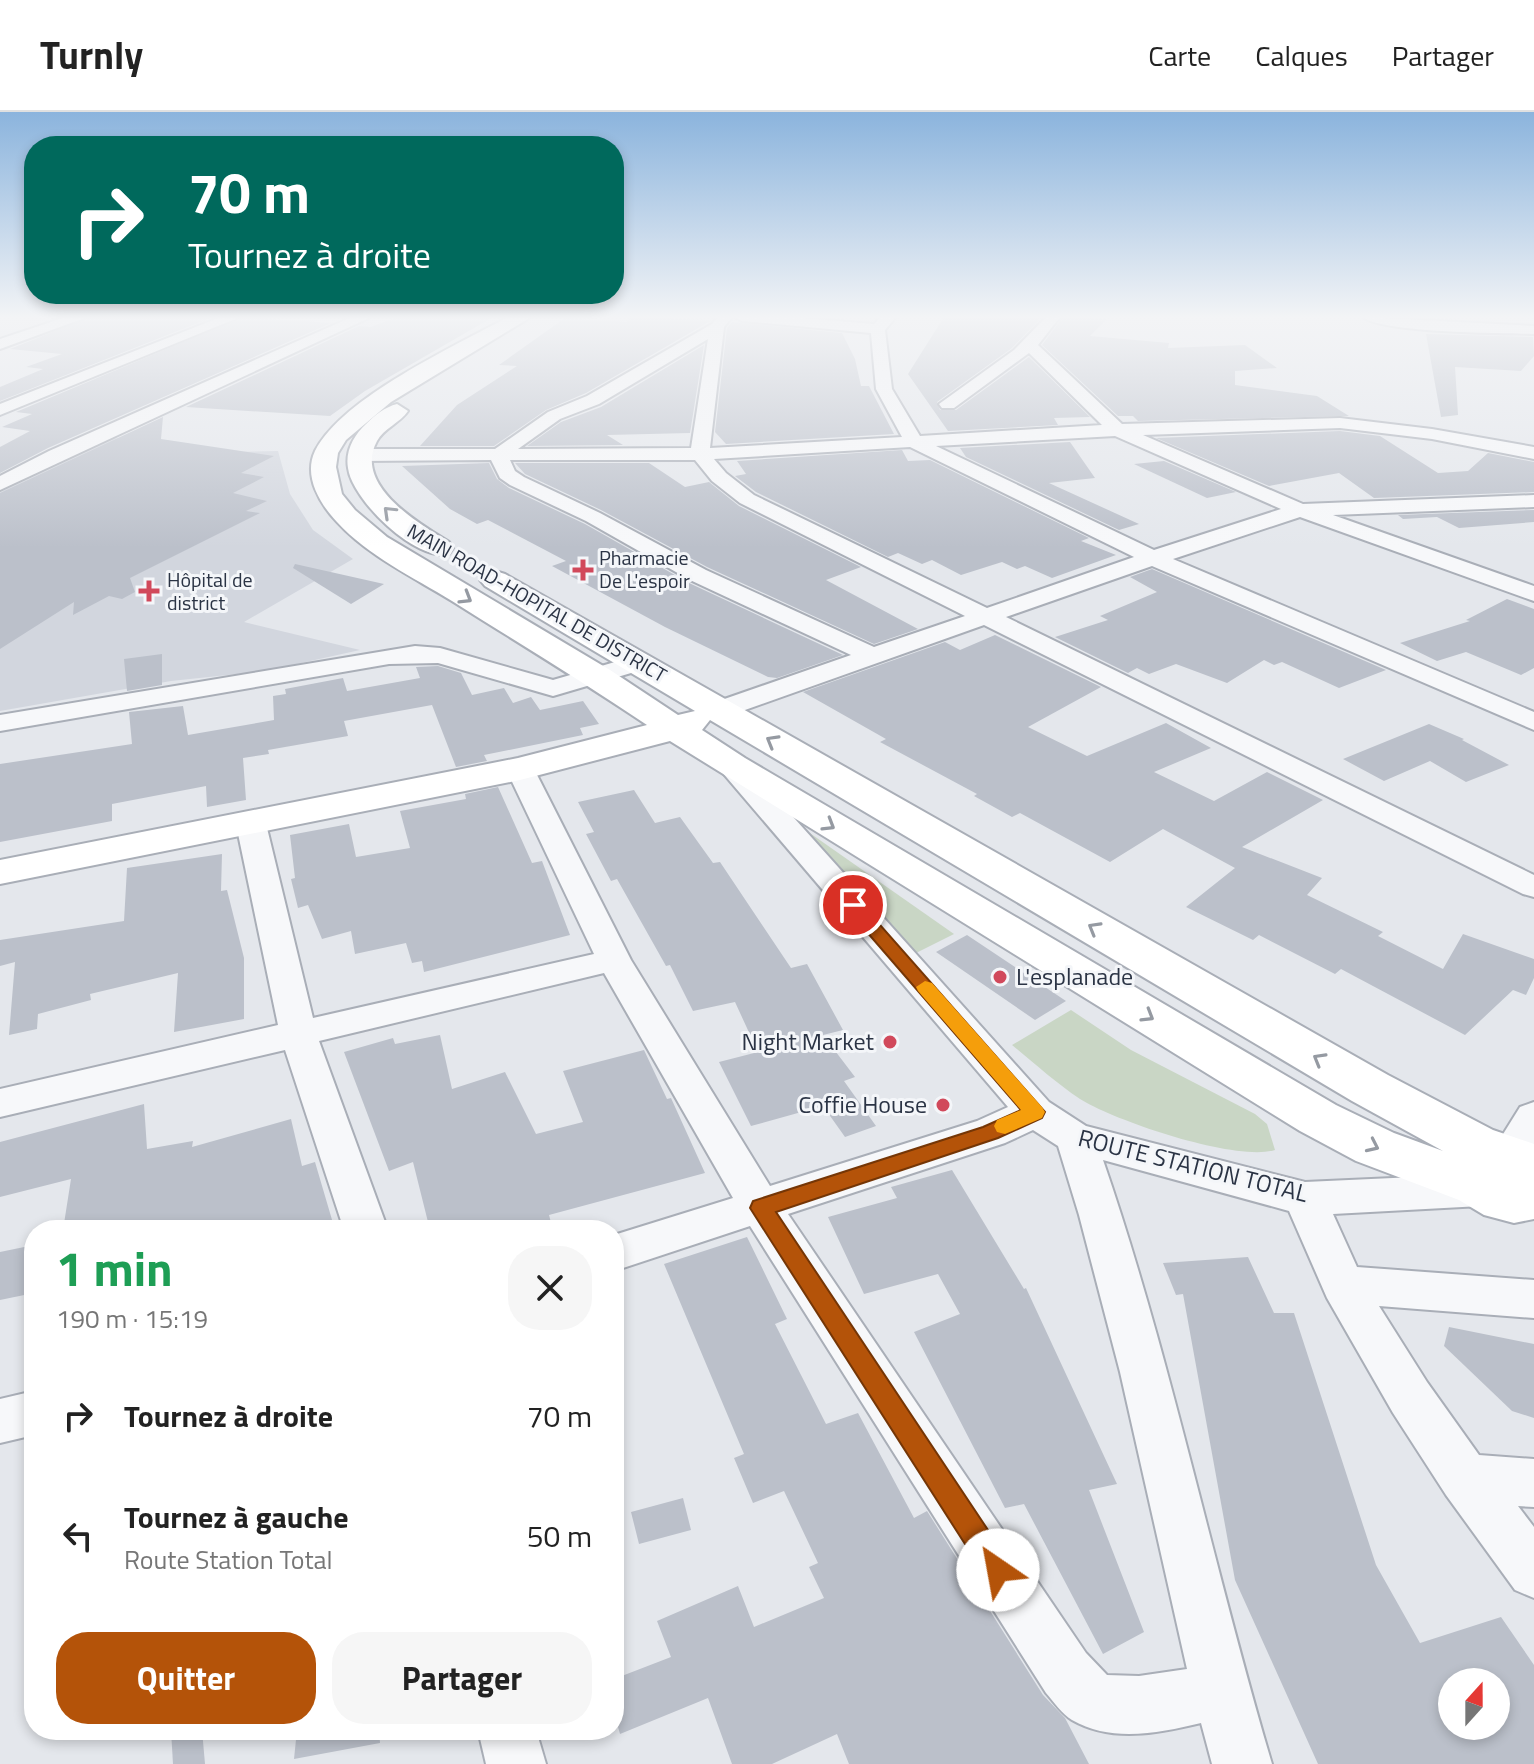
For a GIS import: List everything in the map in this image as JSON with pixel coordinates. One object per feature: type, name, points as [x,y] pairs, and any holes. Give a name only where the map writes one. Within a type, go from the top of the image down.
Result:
[{"type":"main road","points":[[364,434],[423,394]]},
{"type":"main road","name":"MAIN ROAD-HOPITAL DE DISTRICT","points":[[424,394],[364,434],[336,437],[326,452],[324,471],[327,488],[349,522],[404,560],[598,677],[732,766],[1318,1118],[1375,1147],[1516,1172]]},
{"type":"main road","name":"MAIN ROAD-HOPITAL DE DISTRICT","points":[[364,434],[362,476],[373,496],[393,518],[463,562],[1516,1172]]},
{"type":"main road","points":[[0,872],[520,769],[674,729],[719,710]]},
{"type":"street","points":[[0,410],[40,394]]},
{"type":"street","points":[[0,484],[56,455],[192,394]]},
{"type":"street","points":[[498,456],[573,404],[593,400],[603,394]]},
{"type":"street","points":[[710,394],[700,454],[719,477],[747,499],[1534,887]]},
{"type":"street","points":[[887,394],[915,443],[1153,558],[1534,722]]},
{"type":"street","points":[[948,404],[961,394]]},
{"type":"street","points":[[1080,394],[1117,430],[1300,510],[1534,594]]},
{"type":"street","points":[[364,434],[498,456],[700,454],[1117,430],[1340,423],[1432,434],[1534,453]]},
{"type":"street","points":[[498,456],[507,474],[517,481],[593,517],[698,575],[875,657]]},
{"type":"street","points":[[719,710],[1153,558],[1300,510],[1534,501]]},
{"type":"street","points":[[0,723],[415,654],[461,661],[543,687],[562,687],[639,663]]},
{"type":"street","name":"ROUTE STATION TOTAL","points":[[732,766],[1035,1112],[1075,1138],[1305,1199],[1516,1172]]},
{"type":"street","points":[[520,769],[614,960],[761,1208],[1066,1673],[1092,1699],[1119,1705],[1169,1702],[1220,1690]]},
{"type":"street","points":[[251,824],[298,1034],[363,1220]]},
{"type":"street","points":[[0,1103],[614,960]]},
{"type":"street","points":[[624,1250],[991,1132],[1035,1112]]},
{"type":"street","points":[[1075,1138],[1111,1243],[1164,1449],[1220,1690],[1242,1764]]},
{"type":"street","points":[[1305,1199],[1343,1285],[1365,1325],[1464,1478],[1534,1571]]},
{"type":"street","points":[[1343,1285],[1534,1299]]},
{"type":"street","points":[[0,1421],[24,1415]]},
{"type":"street","points":[[1464,1478],[1534,1483]]},
{"type":"street","points":[[510,1740],[516,1764]]},
{"type":"shaded area","name":"Hôpital de district","points":[[115,438],[197,453],[278,451],[290,494],[313,530],[353,559],[244,622],[360,650],[265,671],[171,681],[0,711],[0,492]]},
{"type":"green space","points":[[804,829],[954,934],[916,953],[801,831]]},
{"type":"green space","points":[[1071,1010],[1131,1050],[1255,1114],[1267,1124],[1275,1150],[1257,1152],[1205,1145],[1120,1118],[1080,1099],[1012,1045]]},
{"type":"building","points":[[0,394],[18,394],[0,401]]},
{"type":"building","points":[[59,394],[170,394],[48,448],[0,473],[0,447],[30,431],[2,427],[32,414],[16,412]]},
{"type":"building","points":[[214,394],[361,394],[330,416],[186,407]]},
{"type":"building","points":[[474,394],[583,394],[546,410],[494,446],[420,446],[457,405]]},
{"type":"building","points":[[622,394],[696,394],[690,433],[607,435],[623,445],[527,446],[561,422],[601,407]]},
{"type":"building","points":[[719,394],[873,394],[894,434],[726,444],[715,432]]},
{"type":"building","points":[[922,394],[948,394],[937,402],[940,410],[956,410],[978,394],[1067,394],[1090,417],[1054,418],[1058,425],[948,431]]},
{"type":"building","points":[[1095,394],[1303,394],[1317,396],[1349,416],[1138,421],[1133,416],[1118,416]]},
{"type":"building","points":[[1437,394],[1457,394],[1458,415],[1441,417]]},
{"type":"building","points":[[163,417],[161,439],[274,456],[241,473],[264,477],[233,493],[267,501],[246,511],[260,513],[130,578],[135,592],[122,599],[109,596],[73,615],[74,602],[0,649],[0,493]]},
{"type":"building","points":[[1340,431],[1380,436],[1438,473],[1468,471],[1488,453],[1534,462],[1534,492],[1374,498],[1339,473],[1269,486],[1156,438]]},
{"type":"building","points":[[1070,442],[1095,478],[1049,483],[1139,524],[1119,530],[966,457],[960,448]]},
{"type":"building","points":[[902,450],[908,461],[930,460],[1089,538],[1081,541],[1116,555],[1052,578],[1025,566],[1017,569],[1002,562],[961,575],[932,560],[922,564],[898,553],[888,557],[756,492],[735,476],[746,474],[737,461]]},
{"type":"building","points":[[1164,461],[1236,492],[1207,498],[1134,464]]},
{"type":"building","points":[[489,463],[497,479],[509,488],[585,524],[689,583],[843,655],[777,678],[768,677],[665,627],[552,566],[566,561],[488,520],[477,524],[450,509],[402,466]]},
{"type":"building","points":[[515,463],[649,463],[685,487],[709,482],[739,506],[861,567],[826,580],[918,629],[874,644],[707,567],[601,510],[525,474]]},
{"type":"building","points":[[1534,510],[1534,522],[1459,528],[1437,517],[1403,519],[1398,515]]},
{"type":"building","points":[[295,564],[384,584],[351,604],[293,568]]},
{"type":"building","points":[[1152,569],[1386,670],[1339,688],[1282,662],[1274,665],[1264,660],[1227,683],[1176,664],[1149,674],[1137,668],[1128,673],[1055,637],[1108,620],[1100,616],[1157,592],[1130,577]]},
{"type":"building","points":[[1507,599],[1534,609],[1534,668],[1521,675],[1466,652],[1437,661],[1400,643],[1470,621],[1466,620]]},
{"type":"building","points":[[995,635],[1101,687],[1028,727],[1087,756],[1166,723],[1211,748],[1154,772],[1214,801],[1267,772],[1323,800],[1242,847],[1322,878],[1307,895],[1383,932],[1378,936],[1443,969],[1463,934],[1534,959],[1534,978],[1526,995],[1513,990],[1465,1035],[1341,969],[1335,974],[1259,935],[1253,940],[1186,907],[1235,868],[1163,829],[1110,862],[1020,813],[1012,817],[974,796],[977,794],[880,742],[886,739],[803,692],[945,642],[960,650]]},
{"type":"building","points":[[162,654],[162,685],[127,691],[124,659]]},
{"type":"building","points":[[438,666],[461,673],[472,695],[504,688],[513,703],[531,697],[540,710],[583,701],[599,724],[580,728],[583,735],[484,755],[487,761],[456,767],[432,705],[344,721],[348,736],[268,750],[269,754],[243,758],[246,800],[207,807],[206,786],[112,804],[112,821],[0,842],[0,764],[132,744],[129,712],[183,706],[188,735],[274,720],[273,696],[286,694],[285,689],[343,678],[347,691],[420,678],[416,667]]},
{"type":"building","points":[[1429,724],[1464,739],[1509,765],[1466,782],[1430,761],[1384,781],[1343,759]]},
{"type":"building","points":[[498,787],[532,863],[542,861],[570,935],[424,972],[422,961],[412,963],[406,943],[355,954],[351,931],[322,939],[308,905],[298,908],[291,879],[295,878],[290,835],[349,824],[356,857],[410,848],[400,811],[466,799],[465,794]]},
{"type":"building","points":[[634,790],[655,823],[680,817],[713,863],[720,862],[791,968],[807,964],[843,1030],[823,1035],[855,1077],[844,1081],[876,1126],[845,1137],[823,1106],[751,1126],[719,1062],[758,1052],[735,1002],[693,1011],[670,965],[666,966],[617,879],[611,881],[586,834],[594,832],[578,802]]},
{"type":"building","points":[[222,854],[221,891],[227,890],[244,958],[244,1019],[174,1032],[178,973],[90,994],[91,1000],[38,1014],[37,1029],[9,1035],[15,962],[0,966],[0,940],[124,921],[127,868]]},
{"type":"building","name":"L'esplanade","points":[[967,935],[1066,1001],[1035,1020],[936,952]]},
{"type":"building","points":[[440,1035],[452,1089],[505,1072],[536,1134],[583,1122],[563,1071],[644,1050],[667,1099],[671,1098],[705,1173],[549,1215],[550,1220],[428,1220],[413,1162],[389,1171],[344,1052],[393,1038],[395,1044]]},
{"type":"building","points":[[144,1104],[147,1149],[193,1141],[192,1147],[291,1119],[302,1166],[315,1162],[332,1220],[65,1220],[71,1179],[0,1197],[0,1142]]},
{"type":"building","points":[[952,1170],[1026,1288],[1117,1484],[1089,1490],[1144,1632],[1103,1654],[1024,1504],[1005,1508],[914,1332],[960,1314],[938,1274],[864,1294],[828,1217],[897,1198],[891,1187]]},
{"type":"building","points":[[747,1237],[787,1319],[775,1324],[826,1424],[858,1413],[914,1518],[927,1511],[1043,1695],[1065,1718],[1089,1764],[849,1764],[837,1734],[772,1764],[732,1764],[708,1698],[624,1732],[624,1675],[671,1657],[657,1621],[738,1586],[754,1627],[824,1598],[809,1567],[818,1563],[784,1491],[753,1503],[734,1458],[744,1454],[664,1264]]},
{"type":"building","points":[[24,1247],[24,1295],[0,1300],[0,1252]]},
{"type":"building","points":[[1248,1257],[1274,1313],[1294,1313],[1376,1565],[1420,1643],[1501,1617],[1534,1665],[1534,1764],[1318,1764],[1235,1580],[1183,1294],[1176,1295],[1163,1263]]},
{"type":"building","points":[[1449,1327],[1534,1344],[1534,1418],[1512,1411],[1444,1346]]},
{"type":"building","points":[[683,1498],[691,1530],[639,1544],[631,1512]]},
{"type":"building","points":[[172,1740],[203,1740],[205,1764],[173,1764]]},
{"type":"building","points":[[296,1740],[380,1740],[380,1743],[294,1759]]},
{"type":"slow traffic","points":[[925,987],[1035,1112],[1005,1126]]},
{"type":"place","name":"Pharmacie De L'espoir","points":[[583,570]]},
{"type":"place","name":"Hôpital de district","points":[[149,591]]},
{"type":"place","name":"L'esplanade","points":[[1000,977]]},
{"type":"place","name":"Night Market","points":[[890,1042]]},
{"type":"place","name":"Coffie House","points":[[943,1105]]},
{"type":"route","points":[[853,905],[1035,1112],[991,1132],[761,1208],[998,1570]]}]
